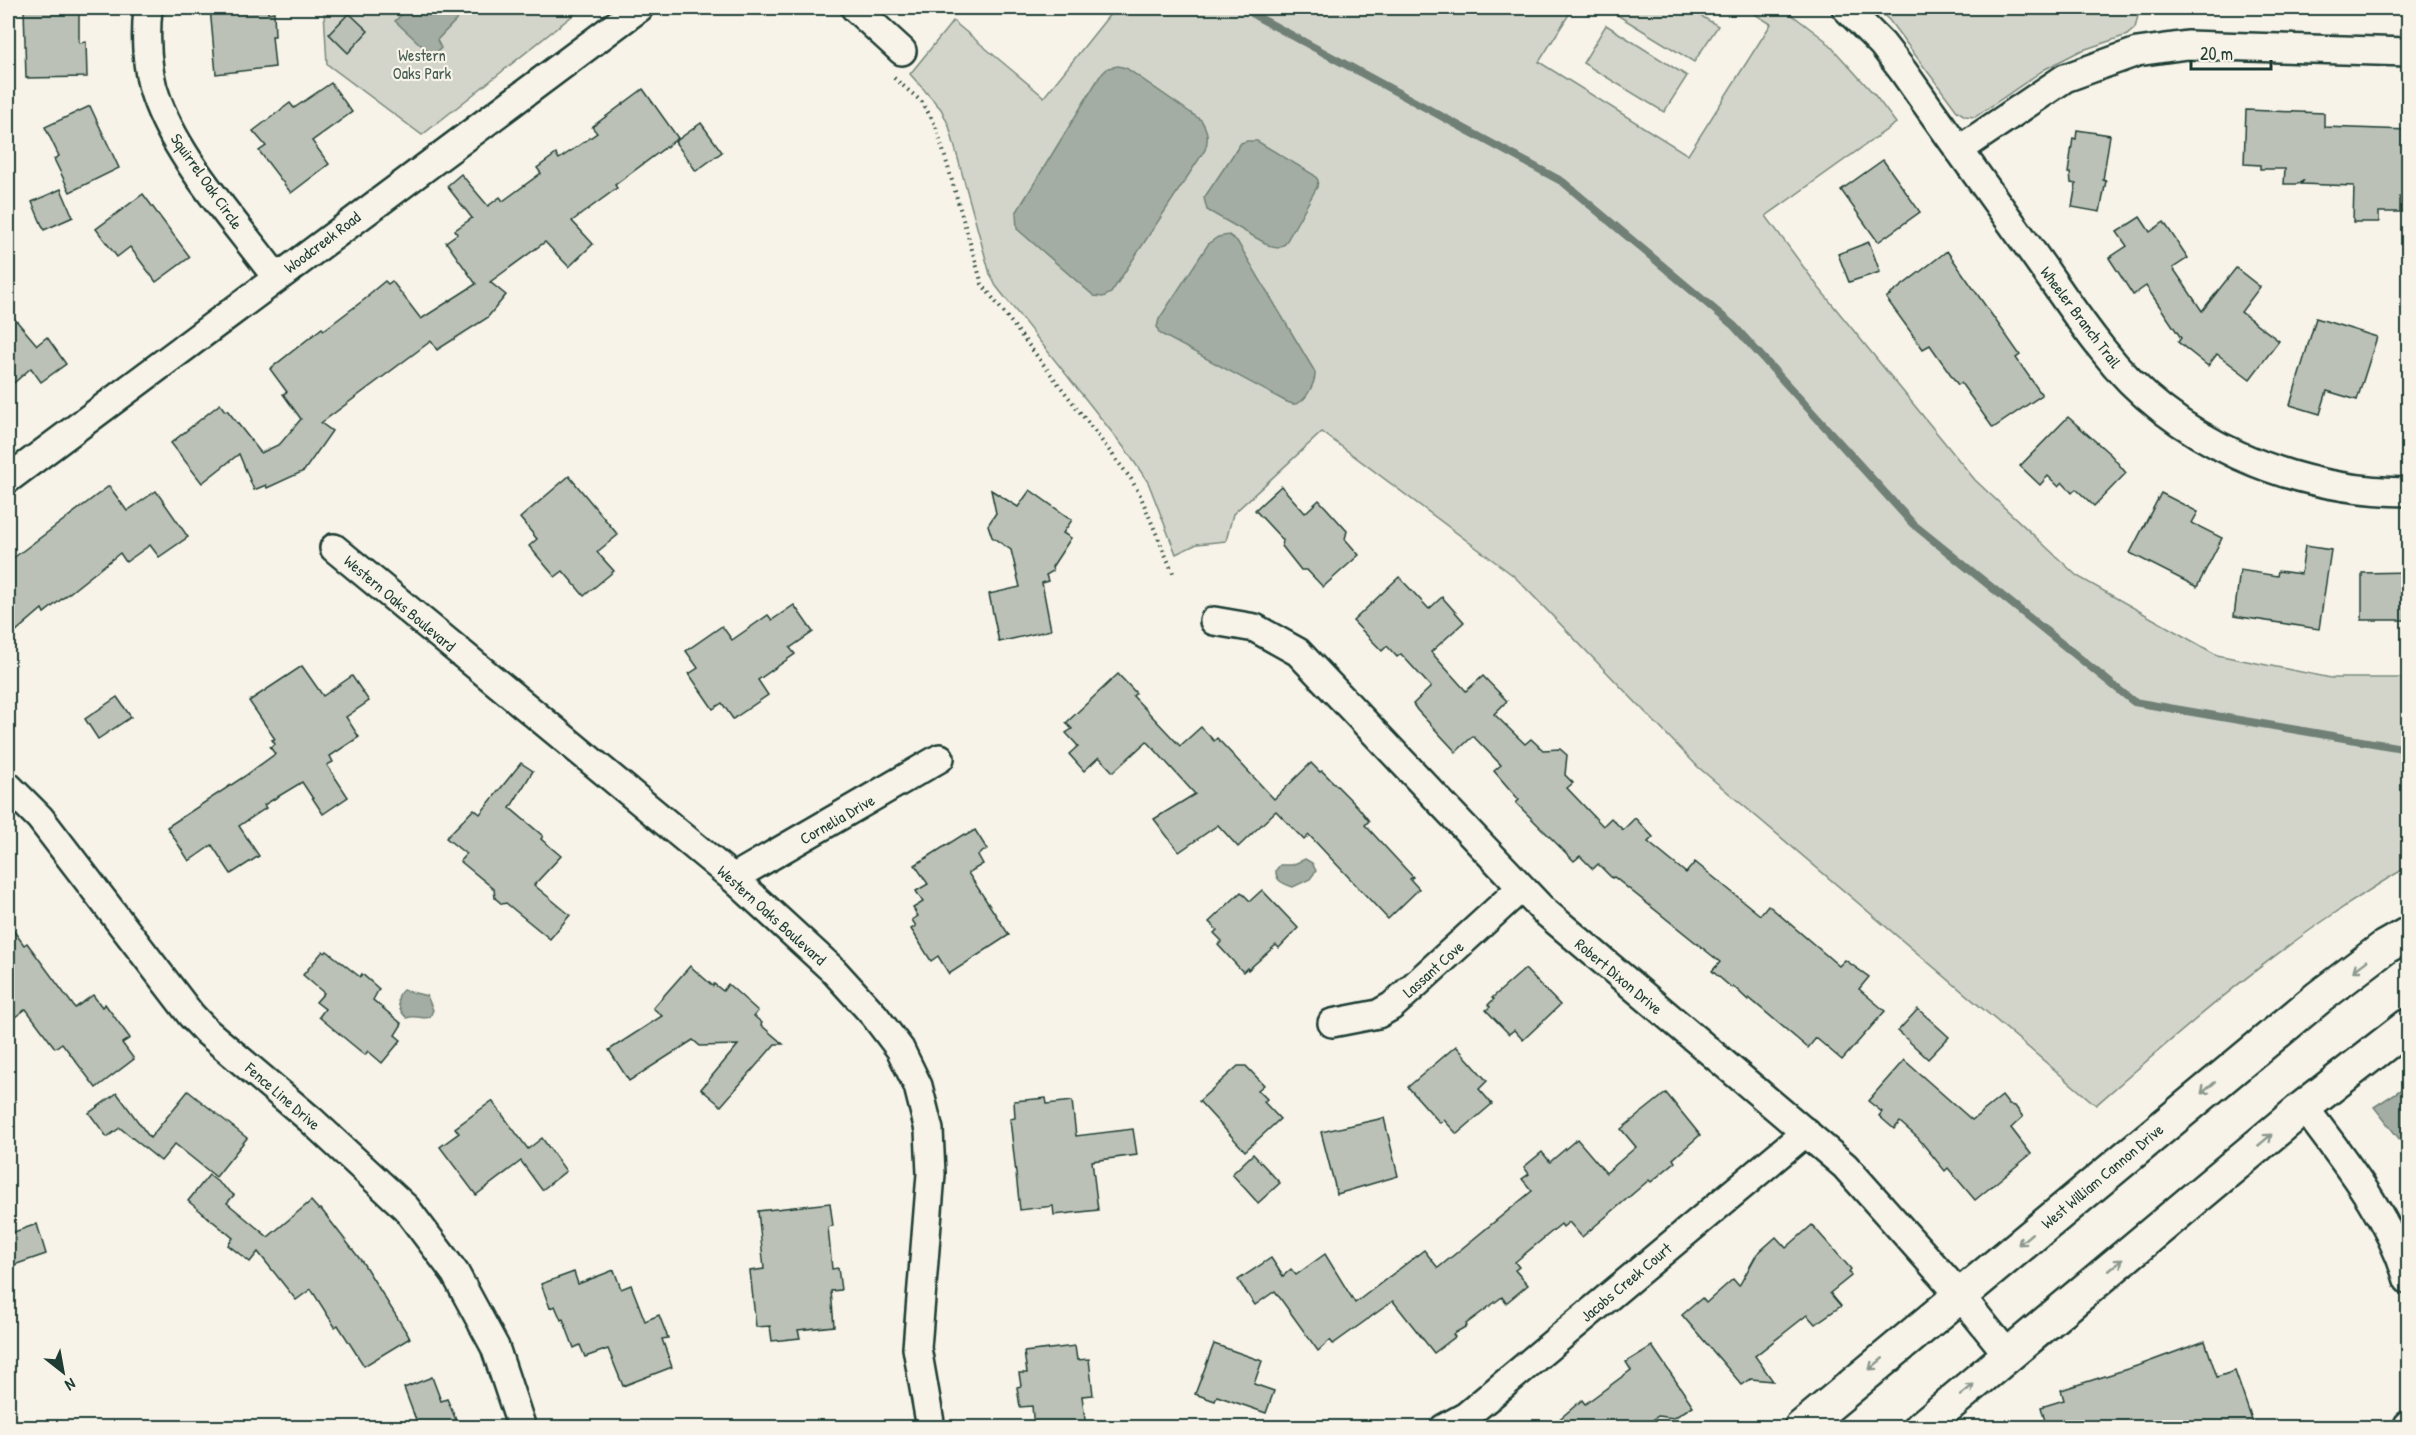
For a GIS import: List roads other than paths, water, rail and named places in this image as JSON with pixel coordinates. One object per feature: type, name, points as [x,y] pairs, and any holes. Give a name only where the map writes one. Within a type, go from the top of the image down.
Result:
[{"type":"main road","name":"West William Cannon Drive","points":[[1801,1428],[1959,1294],[2318,998],[2385,947],[2409,934]]},
{"type":"main road","points":[[1921,1428],[2304,1107],[2409,1026]]},
{"type":"street","name":"Squirrel Oak Circle","points":[[148,8],[146,48],[150,74],[157,101],[169,128],[197,172],[276,277]]},
{"type":"street","name":"Woodcreek Road","points":[[8,479],[639,8]]},
{"type":"street","points":[[855,8],[895,62]]},
{"type":"street","name":"Wheeler Branch Trail","points":[[1846,8],[1896,62],[2102,350],[2145,396],[2199,436],[2266,467],[2310,481],[2352,489],[2409,492]]},
{"type":"street","points":[[1959,150],[2065,78],[2136,52],[2187,45],[2409,52]]},
{"type":"street","name":"Western Oaks Boulevard","points":[[334,548],[733,879],[833,970],[874,1015],[900,1049],[918,1086],[929,1130],[931,1174],[917,1348],[931,1428]]},
{"type":"street","name":"Robert Dixon Drive","points":[[1214,621],[1255,628],[1298,652],[1520,889],[1593,954],[1845,1166],[1959,1294],[2009,1356]]},
{"type":"street","name":"Cornelia Drive","points":[[733,879],[940,758]]},
{"type":"street","name":"Fence Line Drive","points":[[8,786],[40,818],[191,1015],[206,1031],[311,1120],[406,1208],[455,1273],[495,1347],[522,1428]]},
{"type":"street","name":"Lassant Cove","points":[[1332,1023],[1371,1017],[1392,1006],[1520,889]]},
{"type":"street","points":[[2304,1107],[2366,1192],[2403,1261],[2409,1280]]},
{"type":"street","name":"Jacobs Creek Court","points":[[1444,1428],[1466,1416],[1806,1132]]},
{"type":"waterway","points":[[1246,8],[1256,16],[1563,182],[1734,326],[1913,524],[2134,702],[2408,749]]},
{"type":"park label","name":"Western Oaks Park","points":[[422,64]]}]
